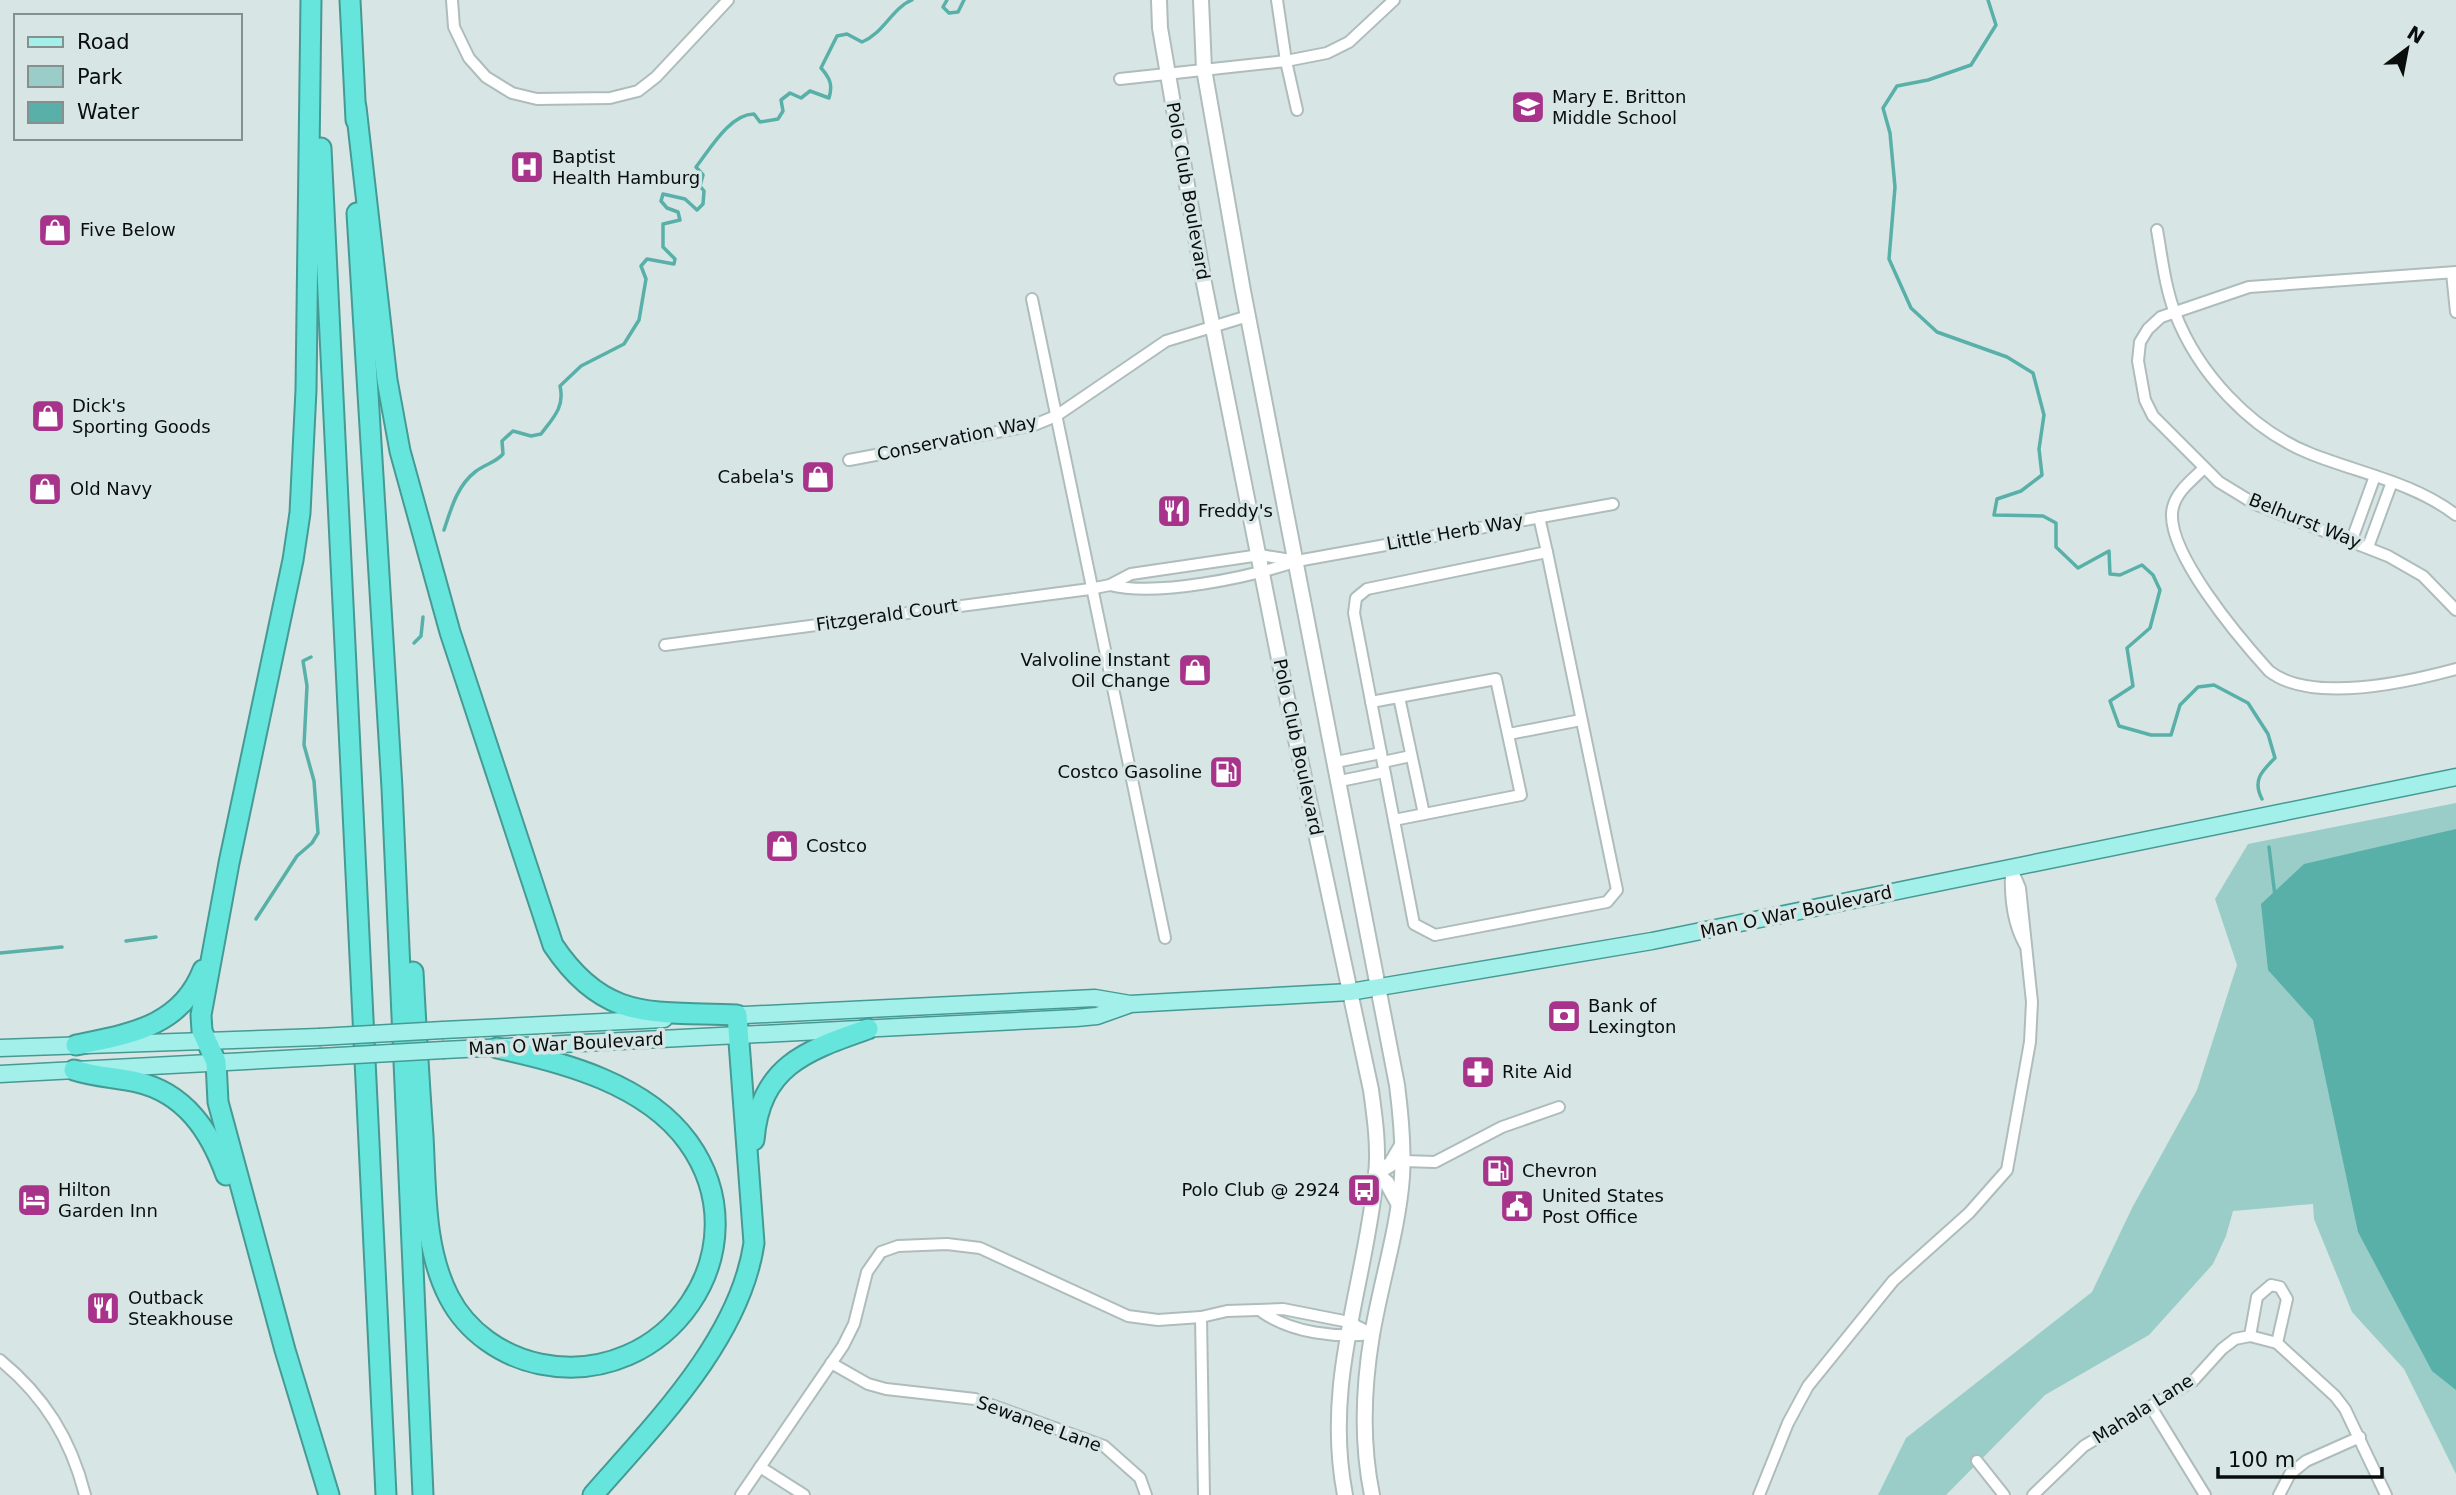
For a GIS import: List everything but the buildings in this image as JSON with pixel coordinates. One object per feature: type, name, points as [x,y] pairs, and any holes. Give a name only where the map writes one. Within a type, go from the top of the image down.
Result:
[{"type":"highway","points":[[312,0],[306,390],[300,513],[201,1015],[207,1041],[216,1062],[218,1102],[279,1328],[329,1495]]},
{"type":"highway","points":[[312,0],[370,1224],[386,1495]]},
{"type":"highway","points":[[350,0],[356,107],[357,234],[392,788],[423,1495]]},
{"type":"highway","points":[[356,107],[387,380],[400,452],[450,632],[553,945],[578,979],[613,1003],[649,1011],[737,1015],[754,1243],[750,1271],[725,1327],[699,1366],[593,1495]]},
{"type":"highway","points":[[392,788],[411,945],[430,1244],[445,1288],[466,1321],[488,1343],[520,1360],[561,1368],[618,1362],[657,1339],[690,1304],[702,1284],[713,1245],[714,1224],[703,1170],[688,1142],[636,1097],[592,1074],[558,1061],[497,1048]]},
{"type":"highway","points":[[76,1045],[138,1032],[174,1012],[196,985],[217,925]]},
{"type":"highway","points":[[751,1194],[758,1115],[766,1095],[780,1075],[797,1058],[814,1047],[868,1029]]},
{"type":"highway","points":[[74,1070],[94,1077],[140,1082],[174,1098],[200,1121],[218,1155],[279,1328]]},
{"type":"main road","name":"Man O War Boulevard","points":[[0,1048],[319,1037],[1095,998],[1130,1004],[1350,992],[1652,941],[2456,777]]},
{"type":"main road","name":"Man O War Boulevard","points":[[0,1074],[1076,1018],[1097,1016],[1130,1004]]},
{"type":"street","points":[[452,0],[454,27],[469,58],[486,77],[512,93],[537,99],[610,98],[638,91],[656,77],[728,0]]},
{"type":"street","name":"Polo Club Boulevard","points":[[1159,0],[1160,28],[1213,324],[1371,1090],[1376,1135],[1376,1173],[1338,1387],[1338,1430],[1345,1495]]},
{"type":"street","name":"Polo Club Boulevard","points":[[1201,0],[1204,69],[1248,316],[1397,1086],[1403,1144],[1398,1203],[1364,1389],[1364,1429],[1372,1495]]},
{"type":"street","points":[[1277,0],[1297,110]]},
{"type":"street","points":[[1120,79],[1286,61],[1327,53],[1349,42],[1394,0]]},
{"type":"street","points":[[2157,230],[2174,311],[2183,331],[2214,378],[2255,420],[2278,437],[2308,453],[2418,492],[2456,515]]},
{"type":"street","points":[[2454,272],[2456,312]]},
{"type":"street","name":"Belhurst Way","points":[[2454,272],[2249,287],[2174,311],[2148,329],[2140,342],[2138,361],[2141,382],[2153,416],[2203,469],[2255,504],[2368,547],[2423,576],[2456,610]]},
{"type":"street","points":[[1032,299],[1090,589],[1140,806],[1166,938]]},
{"type":"street","name":"Conservation Way","points":[[849,460],[1034,425],[1056,416],[1166,341],[1213,324],[1248,316]]},
{"type":"street","points":[[2203,469],[2183,489],[2173,506],[2171,529],[2177,547],[2257,658],[2282,681],[2295,686],[2348,687],[2423,678],[2456,669]]},
{"type":"street","points":[[2351,542],[2375,476]]},
{"type":"street","points":[[2368,547],[2392,482]]},
{"type":"street","name":"Little Herb Way","points":[[1297,561],[1613,504]]},
{"type":"street","points":[[1539,517],[1548,552],[1617,890],[1606,902],[1435,935],[1425,932],[1414,924],[1354,613],[1356,598],[1367,589],[1548,552]]},
{"type":"street","name":"Fitzgerald Court","points":[[665,645],[1090,589],[1110,585],[1131,574],[1260,555],[1297,561]]},
{"type":"street","name":"Fitzgerald Court","points":[[1110,585],[1133,591],[1263,573],[1297,561]]},
{"type":"street","points":[[1371,702],[1496,679],[1521,795],[1394,821]]},
{"type":"street","points":[[1399,697],[1424,814]]},
{"type":"street","points":[[1509,734],[1581,719]]},
{"type":"street","points":[[1340,781],[1383,762],[1411,756]]},
{"type":"street","points":[[1336,762],[1383,762]]},
{"type":"street","points":[[1759,1495],[1788,1423],[1808,1386],[1894,1281],[1969,1213],[2007,1170],[2030,1042],[2032,1002],[2020,888],[2011,867]]},
{"type":"street","points":[[1402,1161],[1435,1162],[1502,1127],[1559,1107]]},
{"type":"street","points":[[1398,1203],[1387,1183],[1376,1173],[1391,1164],[1403,1144]]},
{"type":"street","points":[[741,1495],[831,1363],[854,1324],[871,1264],[881,1252],[898,1246],[947,1244],[973,1247],[1128,1316],[1158,1320],[1201,1317],[1227,1311],[1262,1312],[1283,1309],[1349,1322],[1372,1334]]},
{"type":"street","points":[[2277,1343],[2287,1299],[2280,1287],[2271,1285],[2257,1297],[2250,1336],[2277,1343],[2334,1396],[2360,1437],[2386,1495]]},
{"type":"street","points":[[1262,1312],[1280,1324],[1346,1337],[1372,1334]]},
{"type":"street","points":[[1201,1317],[1204,1495]]},
{"type":"street","name":"Mahala Lane","points":[[2033,1495],[2084,1446],[2193,1381],[2235,1339],[2250,1336]]},
{"type":"street","points":[[0,1360],[31,1387],[54,1417],[75,1464],[85,1495]]},
{"type":"street","name":"Sewanee Lane","points":[[831,1363],[868,1384],[900,1391],[975,1399],[1104,1446],[1140,1478],[1146,1495]]},
{"type":"street","points":[[2151,1407],[2205,1495]]},
{"type":"street","points":[[2279,1495],[2290,1474],[2306,1461],[2360,1437]]},
{"type":"street","points":[[1976,1461],[2004,1495]]},
{"type":"street","points":[[760,1466],[804,1495]]},
{"type":"green space","points":[[2456,803],[2456,1474],[2404,1369],[2352,1312],[2314,1219],[2313,1204],[2233,1211],[2226,1236],[2213,1264],[2149,1335],[2045,1395],[1946,1495],[1878,1495],[1906,1438],[2092,1292],[2132,1208],[2197,1090],[2237,965],[2215,899],[2248,844]]},
{"type":"water","points":[[2456,829],[2456,1390],[2432,1371],[2358,1232],[2313,1020],[2268,970],[2261,904],[2304,864]]},
{"type":"waterway","points":[[444,530],[455,498],[464,484],[475,472],[503,454],[502,441],[513,431],[531,436],[541,434],[559,406],[560,386],[581,366],[624,344],[639,320],[646,279],[641,266],[647,259],[674,264],[675,259],[663,247],[663,224],[680,220],[678,212],[667,208],[661,201],[663,194],[685,199],[697,210],[703,204],[704,191],[700,186],[703,175],[696,167],[729,126],[754,114],[760,122],[778,119],[783,111],[781,100],[790,93],[801,98],[810,91],[829,98],[830,82],[821,68],[837,36],[847,34],[862,42],[876,33],[899,9],[912,0]]},
{"type":"waterway","points":[[947,0],[943,7],[949,13],[958,12],[964,0]]},
{"type":"waterway","points":[[1988,0],[1996,25],[1971,65],[1928,80],[1897,86],[1883,108],[1890,133],[1895,187],[1889,259],[1911,308],[1937,332],[2007,357],[2033,373],[2044,415],[2039,449],[2042,475],[2021,491],[1997,499],[1994,515],[2043,516],[2056,523],[2056,547],[2078,568],[2109,551],[2110,574],[2120,575],[2142,565],[2153,575],[2160,590],[2150,628],[2127,648],[2133,686],[2110,701],[2119,726],[2151,735],[2171,735],[2180,705],[2198,687],[2214,685],[2248,703],[2268,734],[2275,758],[2258,781],[2262,799]]},
{"type":"waterway","points":[[414,643],[421,636],[423,617]]},
{"type":"waterway","points":[[256,919],[297,856],[312,843],[318,833],[314,781],[304,745],[307,686],[303,661],[311,657]]},
{"type":"waterway","points":[[2269,847],[2275,896]]},
{"type":"waterway","points":[[126,941],[156,937]]},
{"type":"waterway","points":[[0,953],[62,947]]},
{"type":"place","name":"Mary E. Britton Middle School","points":[[1528,107]]},
{"type":"place","name":"Baptist Health Hamburg","points":[[527,167]]},
{"type":"place","name":"Five Below","points":[[55,230]]},
{"type":"place","name":"Dick's Sporting Goods","points":[[48,416]]},
{"type":"place","name":"Cabela's","points":[[818,477]]},
{"type":"place","name":"Old Navy","points":[[45,489]]},
{"type":"place","name":"Freddy's","points":[[1174,511]]},
{"type":"place","name":"Valvoline Instant Oil Change","points":[[1195,670]]},
{"type":"place","name":"Costco Gasoline","points":[[1226,772]]},
{"type":"place","name":"Costco","points":[[782,846]]},
{"type":"place","name":"Bank of Lexington","points":[[1564,1016]]},
{"type":"place","name":"Rite Aid","points":[[1478,1072]]},
{"type":"place","name":"Chevron","points":[[1498,1171]]},
{"type":"place","name":"Polo Club @ 2924","points":[[1364,1190]]},
{"type":"place","name":"Hilton Garden Inn","points":[[34,1200]]},
{"type":"place","name":"United States Post Office","points":[[1517,1206]]},
{"type":"place","name":"Outback Steakhouse","points":[[103,1308]]}]
